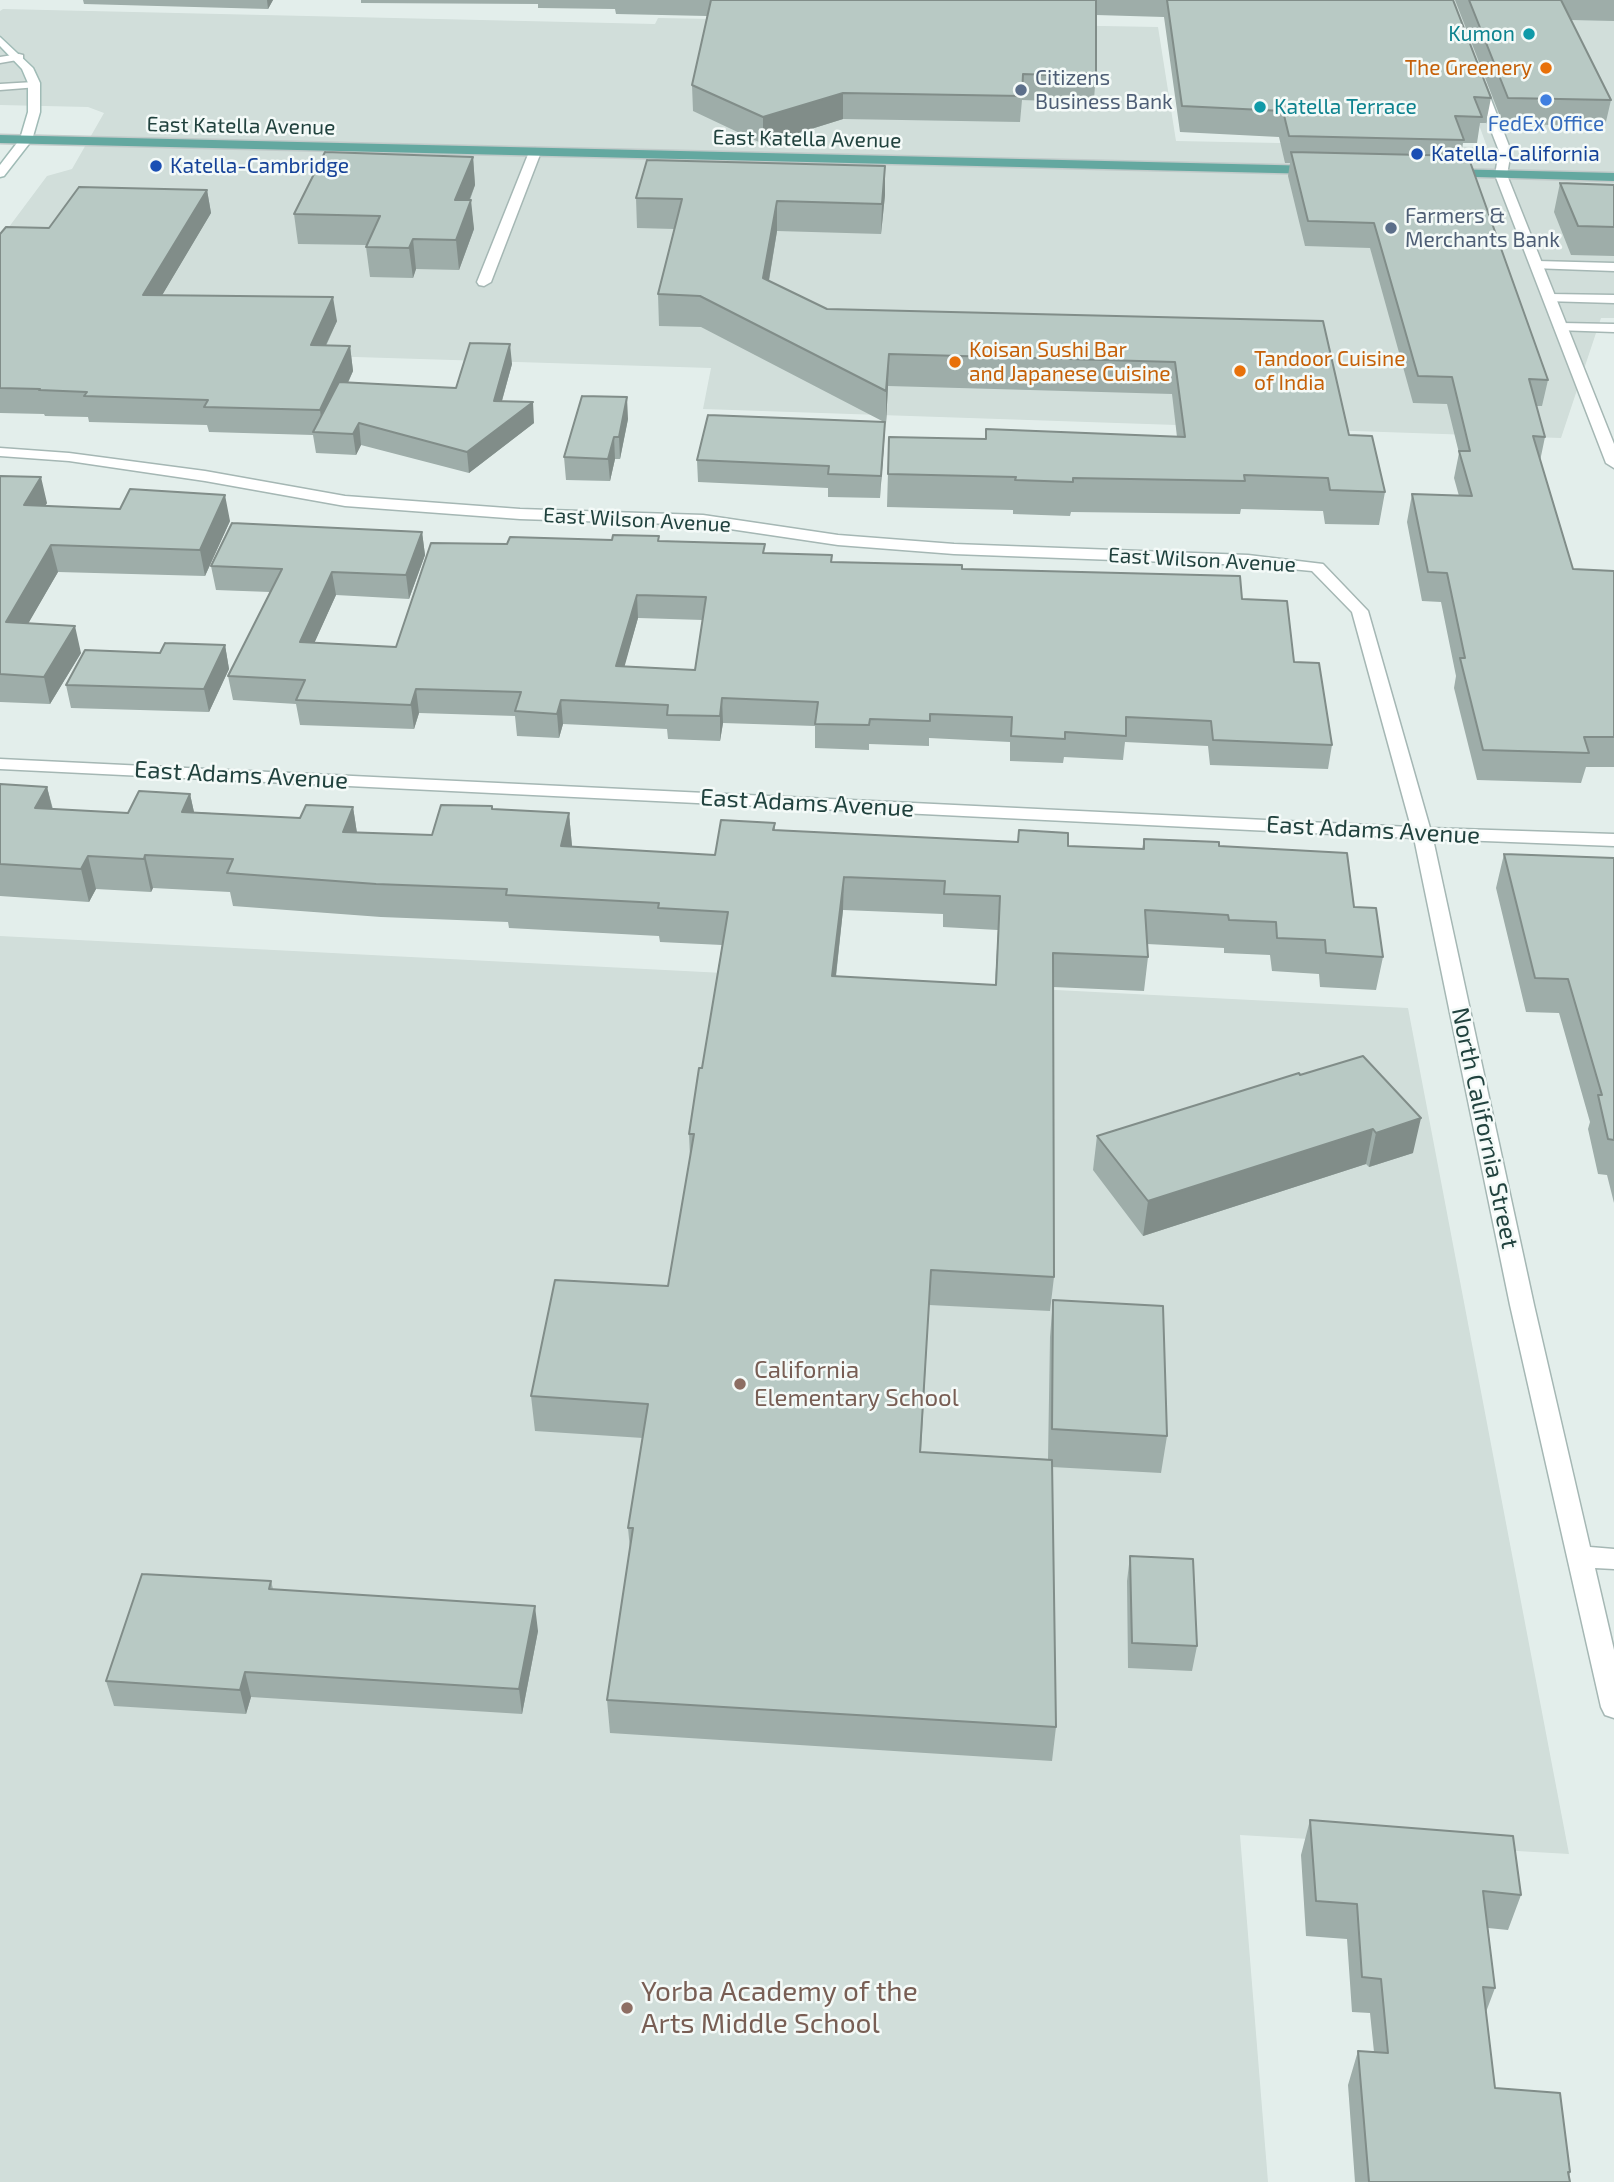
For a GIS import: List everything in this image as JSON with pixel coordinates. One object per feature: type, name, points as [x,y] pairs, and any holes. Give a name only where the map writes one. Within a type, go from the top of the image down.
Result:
[{"type":"main road","name":"East Katella Avenue","points":[[0,139],[1332,171]]},
{"type":"main road","points":[[1436,173],[1614,177]]},
{"type":"street","points":[[0,40],[19,57],[34,85],[34,112],[26,140],[0,173]]},
{"type":"street","points":[[0,60],[19,57]]},
{"type":"street","points":[[1475,73],[1505,150],[1502,175],[1561,327],[1609,437],[1614,463]]},
{"type":"street","points":[[0,87],[34,85]]},
{"type":"street","points":[[484,282],[535,152]]},
{"type":"street","points":[[1536,265],[1614,267]]},
{"type":"street","points":[[1550,298],[1614,299]]},
{"type":"street","points":[[1561,327],[1614,328]]},
{"type":"street","name":"East Wilson Avenue","points":[[0,452],[69,457],[345,501],[520,514],[704,520],[838,540],[954,550],[1248,560],[1317,567]]},
{"type":"street","name":"North California Street","points":[[1317,567],[1360,611],[1422,833],[1522,1305],[1614,1707]]},
{"type":"street","name":"East Adams Avenue","points":[[0,764],[1614,840]]},
{"type":"street","points":[[1581,1558],[1614,1559]]},
{"type":"shaded area","points":[[1434,0],[1614,0],[1614,318],[1601,318],[1561,438],[703,409],[711,368],[0,346],[0,239],[47,176],[72,169],[104,113],[88,107],[0,105],[0,11],[3,9],[655,24],[658,18],[1158,27],[1176,141],[1487,147]]},
{"type":"shaded area","name":"California Elementary School","points":[[0,936],[1408,1008],[1569,1854],[1240,1835],[1268,2182],[0,2182]]},
{"type":"building","points":[[711,0],[1096,0],[1096,73],[1078,73],[1078,76],[1023,74],[1022,96],[843,93],[763,117],[692,85]]},
{"type":"building","points":[[1167,0],[1453,0],[1491,98],[1474,97],[1482,117],[1455,116],[1464,140],[1289,136],[1283,111],[1182,106]]},
{"type":"building","points":[[1469,0],[1561,0],[1611,100],[1508,98]]},
{"type":"building","points":[[325,152],[473,157],[455,200],[471,200],[456,240],[413,239],[409,248],[366,247],[380,216],[294,214]]},
{"type":"building","points":[[1291,152],[1468,156],[1548,380],[1529,379],[1545,437],[1533,436],[1573,569],[1614,571],[1614,737],[1584,737],[1589,753],[1483,750],[1460,658],[1465,658],[1447,573],[1428,572],[1412,494],[1472,496],[1459,451],[1470,451],[1452,377],[1418,376],[1374,223],[1308,221]]},
{"type":"building","points":[[647,160],[885,166],[882,204],[777,201],[763,278],[827,309],[1323,321],[1349,435],[1372,436],[1385,492],[1330,490],[1328,478],[1244,475],[1245,481],[1073,478],[1073,482],[1015,480],[1016,477],[888,474],[889,437],[986,439],[986,429],[1185,437],[1175,362],[889,354],[886,391],[700,296],[658,294],[682,199],[636,198]]},
{"type":"building","points":[[1560,183],[1614,185],[1614,227],[1578,226]]},
{"type":"building","points":[[79,187],[207,190],[143,295],[333,297],[311,345],[350,346],[320,410],[204,407],[208,400],[84,396],[87,392],[0,388],[0,234],[6,227],[49,228]]},
{"type":"building","points":[[470,343],[510,344],[494,401],[533,402],[467,452],[359,423],[353,434],[313,432],[339,382],[456,388]]},
{"type":"building","points":[[582,396],[627,397],[619,437],[614,437],[608,459],[564,457]]},
{"type":"building","points":[[708,415],[885,422],[881,476],[828,474],[829,466],[697,460]]},
{"type":"building","points":[[0,476],[41,477],[24,505],[120,509],[130,489],[225,495],[200,550],[51,545],[6,622],[75,626],[44,677],[0,674]]},
{"type":"building","points":[[232,523],[422,532],[406,575],[332,572],[300,642],[396,647],[431,543],[507,544],[510,537],[612,540],[613,535],[659,536],[658,541],[765,544],[763,553],[832,555],[831,562],[962,565],[962,569],[1240,576],[1242,599],[1287,601],[1294,662],[1319,663],[1332,745],[1213,740],[1211,721],[1126,717],[1126,736],[1065,732],[1065,739],[1011,736],[1012,717],[930,714],[930,721],[870,719],[869,725],[815,724],[818,702],[722,698],[720,716],[667,715],[668,705],[561,700],[557,714],[515,711],[521,692],[416,689],[411,705],[296,700],[305,680],[228,676],[282,569],[211,566]],"holes":[[[637,595],[706,597],[695,670],[616,666]]]},
{"type":"building","points":[[165,643],[225,645],[204,689],[66,685],[85,650],[160,653]]},
{"type":"building","points":[[0,784],[47,787],[35,808],[128,813],[139,791],[190,794],[182,812],[300,818],[306,805],[353,807],[343,832],[432,835],[441,805],[492,806],[492,809],[569,813],[561,846],[715,855],[721,820],[775,823],[773,830],[1018,842],[1019,830],[1068,833],[1068,846],[1144,849],[1144,839],[1219,842],[1219,846],[1347,853],[1354,907],[1376,908],[1383,957],[1326,953],[1325,940],[1277,938],[1276,922],[1229,920],[1228,915],[1145,910],[1148,957],[1053,953],[1054,1277],[931,1270],[920,1452],[1052,1460],[1056,1727],[607,1700],[633,1528],[628,1528],[648,1404],[531,1396],[555,1280],[668,1286],[694,1134],[689,1134],[699,1068],[702,1068],[728,912],[658,908],[659,903],[506,895],[507,889],[376,884],[227,873],[233,859],[145,855],[144,859],[88,856],[81,869],[0,864]],"holes":[[[844,877],[945,881],[944,894],[1000,896],[996,985],[832,976]]]},
{"type":"building","points":[[1504,854],[1614,858],[1614,1140],[1608,1139],[1598,1095],[1602,1095],[1568,979],[1535,978]]},
{"type":"building","points":[[1363,1056],[1421,1118],[1376,1133],[1373,1129],[1148,1201],[1097,1136],[1299,1073],[1300,1075]]},
{"type":"building","points":[[1053,1300],[1163,1306],[1167,1436],[1052,1429]]},
{"type":"building","points":[[1130,1556],[1193,1559],[1197,1646],[1132,1643]]},
{"type":"building","points":[[142,1574],[271,1581],[269,1589],[535,1606],[519,1689],[245,1672],[240,1690],[106,1681]]},
{"type":"building","points":[[1310,1820],[1513,1836],[1521,1895],[1483,1891],[1495,1988],[1483,1987],[1495,2088],[1560,2093],[1570,2182],[1369,2182],[1358,2051],[1388,2053],[1381,1979],[1362,1977],[1357,1904],[1316,1901]]},
{"type":"place","name":"Kumon","points":[[1529,34]]},
{"type":"place","name":"The Greenery","points":[[1546,68]]},
{"type":"place","name":"Citizens Business Bank","points":[[1021,90]]},
{"type":"place","name":"FedEx Office","points":[[1546,100]]},
{"type":"place","name":"Katella Terrace","points":[[1260,107]]},
{"type":"place","name":"Katella-California","points":[[1417,154]]},
{"type":"place","name":"Katella-Cambridge","points":[[156,166]]},
{"type":"place","name":"Farmers & Merchants Bank","points":[[1391,228]]},
{"type":"place","name":"Koisan Sushi Bar and Japanese Cuisine","points":[[955,362]]},
{"type":"place","name":"Tandoor Cuisine of India","points":[[1240,371]]},
{"type":"place","name":"California Elementary School","points":[[740,1384]]},
{"type":"place","name":"Yorba Academy of the Arts Middle School","points":[[627,2008]]}]
